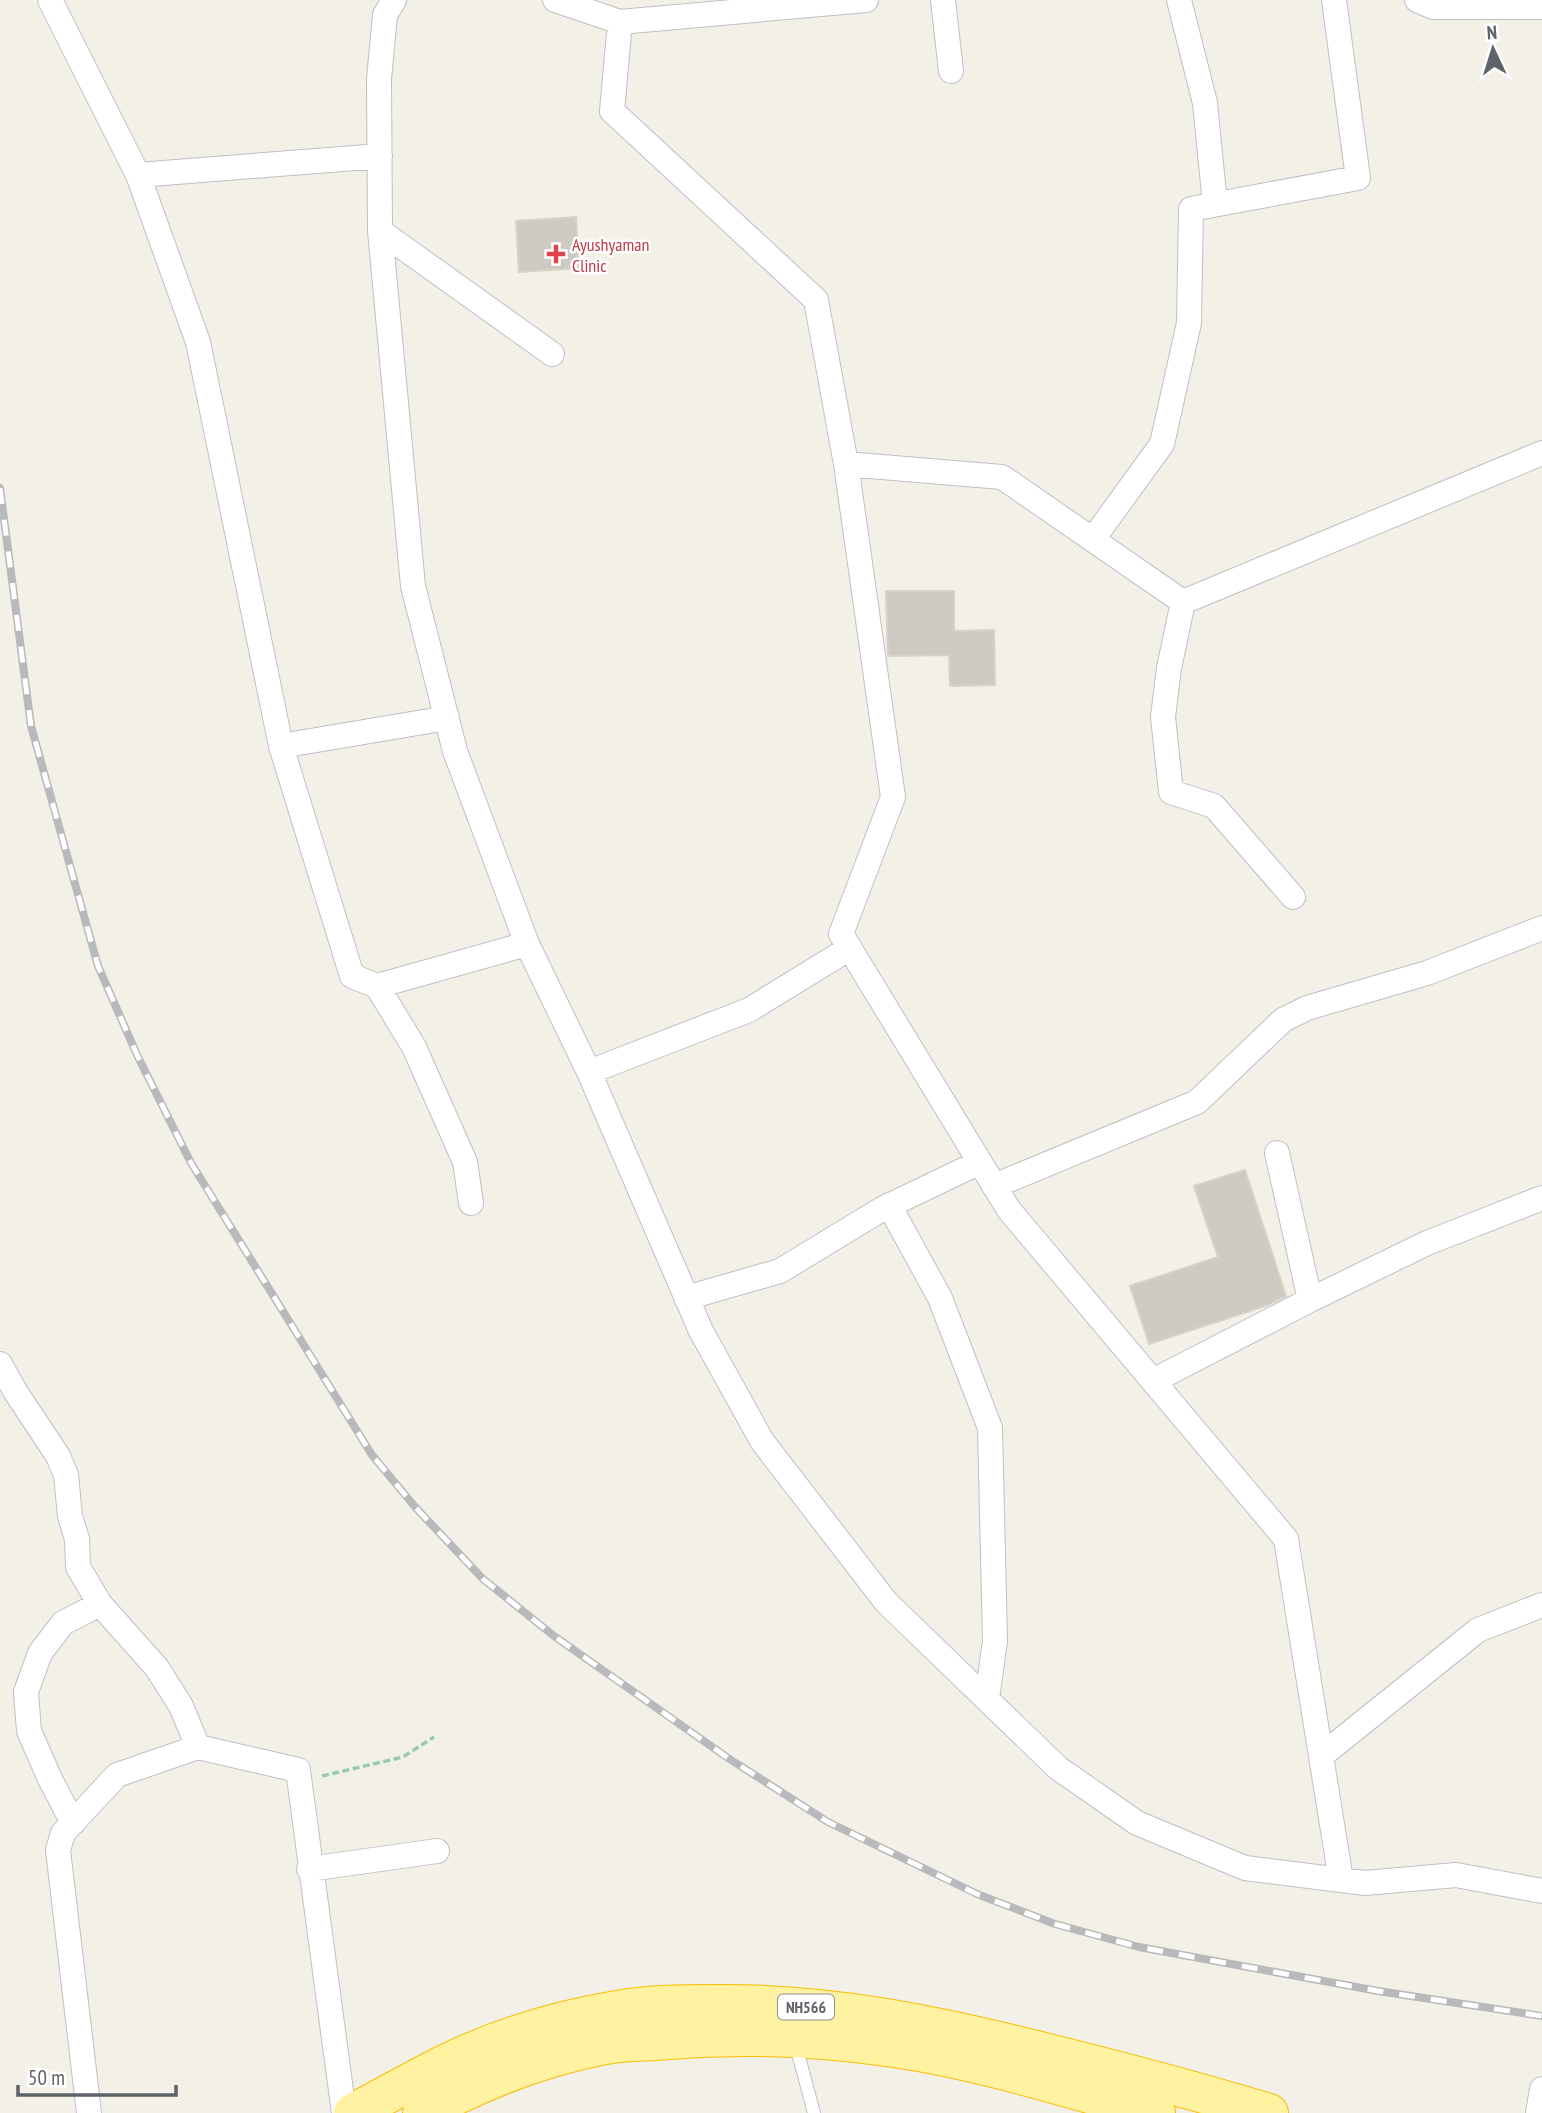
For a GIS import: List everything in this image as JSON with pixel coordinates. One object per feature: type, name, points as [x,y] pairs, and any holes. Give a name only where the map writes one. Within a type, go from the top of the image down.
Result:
[{"type":"highway","name":"NH566","points":[[353,2113],[452,2061],[511,2037],[617,2010],[669,2004],[819,2008],[890,2017],[1115,2070],[1269,2113]]},
{"type":"highway","name":"NH566","points":[[422,2113],[464,2090],[537,2063],[606,2045],[718,2036],[833,2040],[884,2047],[958,2061],[1156,2113]]},
{"type":"street","points":[[50,0],[138,175],[198,342],[281,746],[352,976],[377,986],[414,1047],[465,1162],[471,1203]]},
{"type":"street","points":[[394,0],[385,15],[379,79],[380,231],[413,586],[455,751],[527,944],[589,1072],[701,1331],[762,1441],[886,1602],[1058,1768],[1137,1823],[1245,1868],[1365,1883],[1456,1875],[1542,1891]]},
{"type":"street","points":[[555,0],[620,22],[866,0]]},
{"type":"street","points":[[943,0],[951,71]]},
{"type":"street","points":[[1179,0],[1205,103],[1216,204]]},
{"type":"street","points":[[1093,539],[1162,444],[1189,323],[1191,209],[1358,178],[1334,0]]},
{"type":"street","points":[[1416,0],[1433,7],[1542,7]]},
{"type":"street","points":[[620,22],[612,111],[816,300],[846,464],[893,797],[841,934],[1009,1210],[1286,1539],[1341,1880]]},
{"type":"street","points":[[138,175],[380,156]]},
{"type":"street","points":[[380,231],[552,354]]},
{"type":"street","points":[[1183,602],[1542,453]]},
{"type":"street","points":[[846,464],[1002,477],[1183,602]]},
{"type":"street","points":[[1183,602],[1169,668],[1163,717],[1171,792],[1214,806],[1293,897]]},
{"type":"street","points":[[281,746],[447,718]]},
{"type":"street","points":[[994,1186],[1197,1102],[1283,1020],[1307,1008],[1427,974],[1542,928]]},
{"type":"street","points":[[377,986],[527,944]]},
{"type":"street","points":[[589,1072],[748,1010],[850,948]]},
{"type":"street","points":[[1277,1153],[1310,1300]]},
{"type":"street","points":[[686,1298],[780,1271],[889,1205],[980,1162]]},
{"type":"street","points":[[1153,1381],[1427,1243],[1542,1198]]},
{"type":"street","points":[[889,1205],[940,1298],[990,1428],[995,1641],[987,1699]]},
{"type":"street","points":[[0,1364],[58,1456],[66,1475],[77,1539],[78,1567],[100,1604],[157,1668],[181,1706],[198,1747]]},
{"type":"street","points":[[73,1823],[29,1731],[26,1692],[40,1653],[63,1623],[100,1604]]},
{"type":"street","points":[[1321,1756],[1478,1630],[1542,1605]]},
{"type":"street","points":[[89,2113],[58,1850],[63,1833],[117,1775],[198,1747],[298,1770],[309,1869],[344,2113]]},
{"type":"street","points":[[309,1869],[437,1851]]},
{"type":"street","points":[[1538,2113],[1542,2089]]},
{"type":"lane","points":[[794,2039],[814,2113]]},
{"type":"path","points":[[298,1770],[313,1778],[403,1757],[434,1737]]},
{"type":"building","points":[[576,217],[579,268],[519,272],[516,221]]},
{"type":"building","points":[[886,591],[954,591],[954,631],[994,630],[995,685],[950,686],[949,655],[888,656]]},
{"type":"building","points":[[1245,1170],[1286,1296],[1268,1305],[1149,1344],[1130,1286],[1218,1257],[1194,1186]]},
{"type":"railway","points":[[0,488],[31,726],[98,966],[138,1057],[191,1163],[372,1455],[416,1508],[483,1579],[554,1636],[728,1758],[828,1822],[977,1894],[1055,1924],[1139,1947],[1378,1991],[1542,2016]]},
{"type":"place","name":"Ayushyaman Clinic","points":[[556,254]]}]
